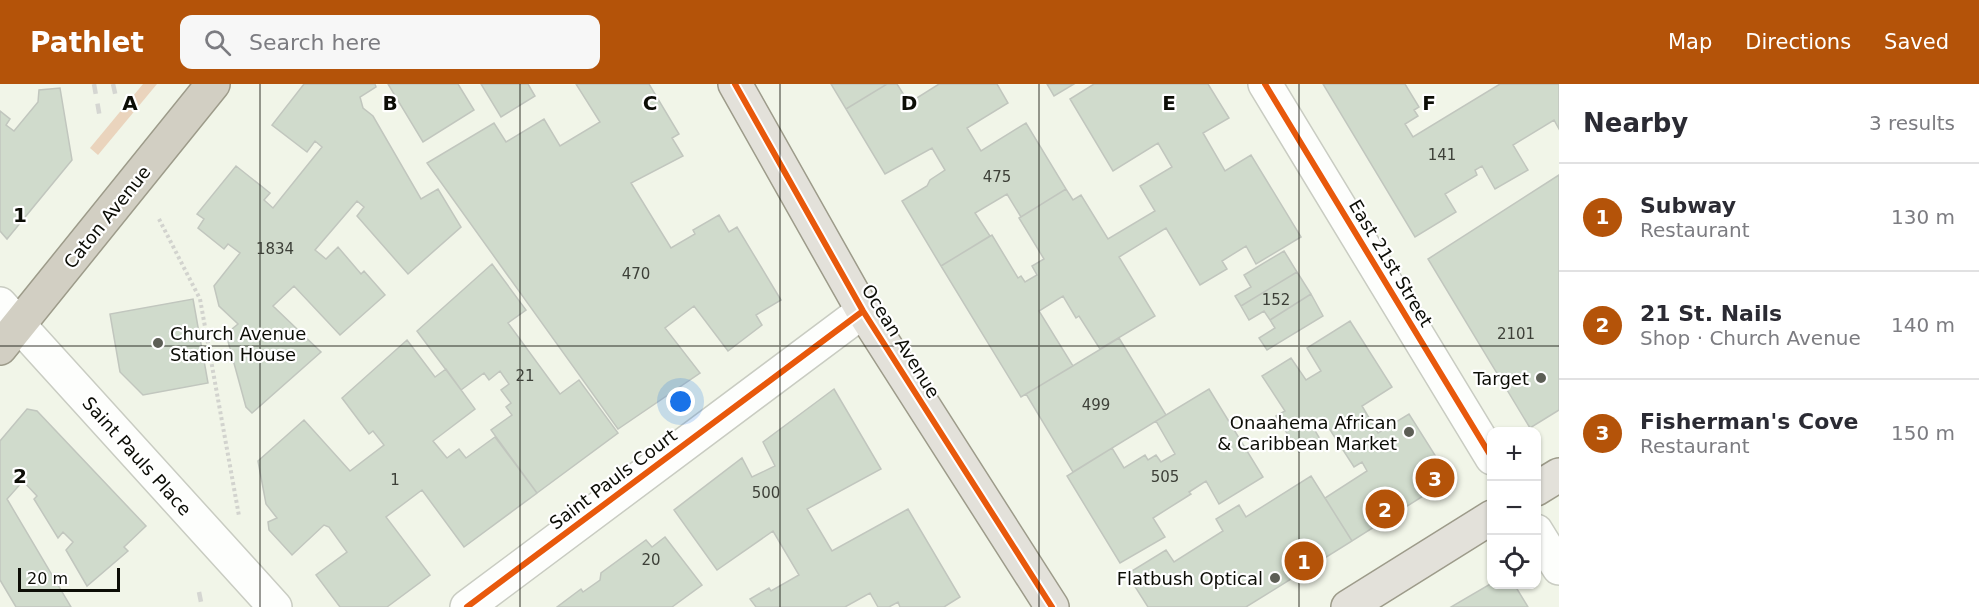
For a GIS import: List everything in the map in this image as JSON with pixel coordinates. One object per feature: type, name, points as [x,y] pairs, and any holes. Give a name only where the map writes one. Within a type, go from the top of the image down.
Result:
[{"type":"highway","name":"Caton Avenue","points":[[6,326],[213,84]]},
{"type":"main road","name":"Ocean Avenue","points":[[735,84],[863,311],[1052,607]]},
{"type":"main road","points":[[1541,486],[1559,475]]},
{"type":"main road","points":[[1348,607],[1487,520]]},
{"type":"street","name":"East 21st Street","points":[[1264,84],[1487,451]]},
{"type":"street","name":"Saint Pauls Court","points":[[467,607],[863,311]]},
{"type":"street","name":"Saint Pauls Place","points":[[6,326],[275,607]]},
{"type":"street","points":[[1538,535],[1559,568]]},
{"type":"path","points":[[159,219],[200,299],[240,519]]},
{"type":"shaded area","points":[[143,84],[157,84],[98,155],[90,148]]},
{"type":"building","points":[[304,84],[375,84],[376,87],[360,97],[363,108],[373,116],[421,199],[438,189],[461,227],[408,274],[357,216],[364,207],[357,201],[315,250],[326,259],[338,247],[361,274],[364,271],[385,295],[340,335],[294,286],[273,306],[321,352],[252,413],[246,407],[226,334],[238,324],[219,306],[214,286],[240,253],[228,244],[224,249],[198,228],[204,219],[197,214],[236,166],[270,193],[264,200],[273,208],[322,147],[315,141],[307,152],[272,125]]},
{"type":"building","points":[[388,84],[458,84],[474,110],[423,142]]},
{"type":"building","points":[[481,84],[528,84],[535,96],[501,117]]},
{"type":"building","points":[[576,84],[649,84],[679,134],[672,138],[683,156],[631,183],[671,248],[695,234],[693,230],[719,215],[729,232],[737,227],[781,300],[756,315],[762,325],[728,351],[694,306],[665,328],[700,373],[618,429],[427,163],[494,123],[506,142],[544,119],[560,146],[600,122]]},
{"type":"building","points":[[831,84],[887,84],[846,109]]},
{"type":"building","points":[[887,84],[897,84],[909,103],[939,84],[997,84],[1008,103],[967,128],[981,151],[1026,123],[1066,189],[1021,217],[1007,194],[975,213],[990,236],[941,266],[902,201],[927,186],[930,180],[945,170],[932,148],[885,174],[846,109]]},
{"type":"building","points":[[1047,84],[1074,84],[1054,96]]},
{"type":"building","points":[[1094,84],[1208,84],[1229,118],[1203,133],[1225,171],[1251,155],[1301,237],[1256,264],[1246,246],[1222,261],[1227,269],[1200,285],[1166,228],[1119,257],[1155,316],[1100,349],[1079,316],[1076,318],[1063,296],[1039,311],[1073,366],[1021,397],[941,266],[992,235],[1018,278],[1021,276],[1025,282],[1037,275],[1032,266],[1044,259],[1019,218],[1066,189],[1073,200],[1081,195],[1108,239],[1155,211],[1140,186],[1172,167],[1158,143],[1113,171],[1070,99]]},
{"type":"building","points":[[1323,84],[1405,84],[1419,107],[1414,110],[1418,116],[1405,124],[1413,137],[1500,84],[1559,84],[1559,129],[1554,120],[1513,145],[1528,170],[1495,189],[1482,166],[1475,170],[1477,175],[1445,194],[1456,212],[1415,237]]},
{"type":"building","points":[[60,88],[72,160],[7,239],[0,231],[0,111],[10,119],[6,125],[14,131],[38,102],[39,90]]},
{"type":"building","points":[[1559,175],[1559,410],[1529,427],[1428,259]]},
{"type":"building","points":[[1284,251],[1297,272],[1241,306],[1235,296],[1251,287],[1244,275]]},
{"type":"building","points":[[492,264],[526,310],[508,323],[560,394],[579,380],[618,433],[537,493],[491,430],[512,415],[506,407],[511,403],[501,390],[509,384],[500,371],[489,380],[484,373],[461,390],[417,331]]},
{"type":"building","points":[[1297,272],[1311,294],[1270,320],[1264,311],[1249,320],[1241,306]]},
{"type":"building","points":[[1311,294],[1323,316],[1267,350],[1259,338],[1275,328],[1270,320]]},
{"type":"building","name":"Church Avenue Station House","points":[[193,299],[208,383],[143,395],[120,372],[110,314]]},
{"type":"building","points":[[1350,321],[1392,387],[1362,406],[1378,433],[1409,414],[1450,479],[1352,541],[1325,498],[1367,471],[1362,462],[1354,467],[1325,422],[1314,429],[1320,439],[1299,452],[1276,416],[1285,411],[1262,376],[1291,358],[1306,380],[1321,371],[1307,348]]},
{"type":"building","points":[[1119,338],[1166,415],[1073,472],[1026,394]]},
{"type":"building","points":[[407,340],[435,377],[446,369],[475,409],[433,441],[447,458],[459,449],[466,458],[495,437],[537,493],[464,547],[422,490],[386,517],[430,575],[387,607],[340,607],[316,575],[347,552],[329,527],[324,525],[292,555],[269,530],[268,522],[277,518],[266,504],[258,461],[304,420],[350,471],[384,445],[373,431],[369,434],[342,398]]},
{"type":"building","points":[[834,389],[881,469],[807,509],[832,551],[908,509],[960,597],[944,607],[900,607],[898,602],[889,607],[878,607],[870,593],[845,607],[756,607],[750,599],[769,588],[771,591],[799,575],[773,531],[717,570],[674,510],[742,458],[752,477],[775,466],[763,442]]},
{"type":"building","points":[[1209,389],[1263,477],[1219,504],[1206,481],[1189,492],[1191,494],[1153,518],[1165,537],[1120,563],[1067,476],[1112,448],[1124,468],[1145,455],[1148,460],[1156,455],[1161,462],[1175,454],[1156,421]]},
{"type":"building","points":[[27,409],[37,411],[146,526],[124,547],[128,551],[87,586],[66,550],[73,542],[63,532],[58,538],[34,499],[37,496],[23,481],[7,499],[71,607],[16,607],[0,580],[0,441]]},
{"type":"building","points":[[1311,476],[1352,541],[1246,607],[1148,607],[1127,574],[1166,550],[1174,562],[1223,531],[1216,519],[1239,505],[1246,517]]},
{"type":"building","points":[[665,537],[702,585],[672,607],[557,607],[581,589],[583,592],[600,580],[601,573],[646,540],[652,547]]},
{"type":"building","points":[[1487,586],[1487,589],[1517,589],[1528,607],[1451,607]]},
{"type":"railway","points":[[94,84],[100,118]]},
{"type":"railway","points":[[113,84],[117,102]]},
{"type":"railway","points":[[199,592],[202,607]]},
{"type":"cycle path","points":[[735,84],[863,311],[1052,607]]},
{"type":"cycle path","points":[[1265,84],[1487,450]]},
{"type":"cycle path","points":[[467,607],[863,311]]},
{"type":"place","name":"Church Avenue Station House","points":[[158,343]]},
{"type":"place","name":"Target","points":[[1541,378]]},
{"type":"place","name":"Onaahema African & Caribbean Market","points":[[1409,432]]},
{"type":"place","name":"Fisherman's Cove","points":[[1435,478]]},
{"type":"place","name":"21 St. Nails","points":[[1385,509]]},
{"type":"place","name":"Subway","points":[[1304,561]]},
{"type":"place","name":"Flatbush Optical","points":[[1275,578]]}]
